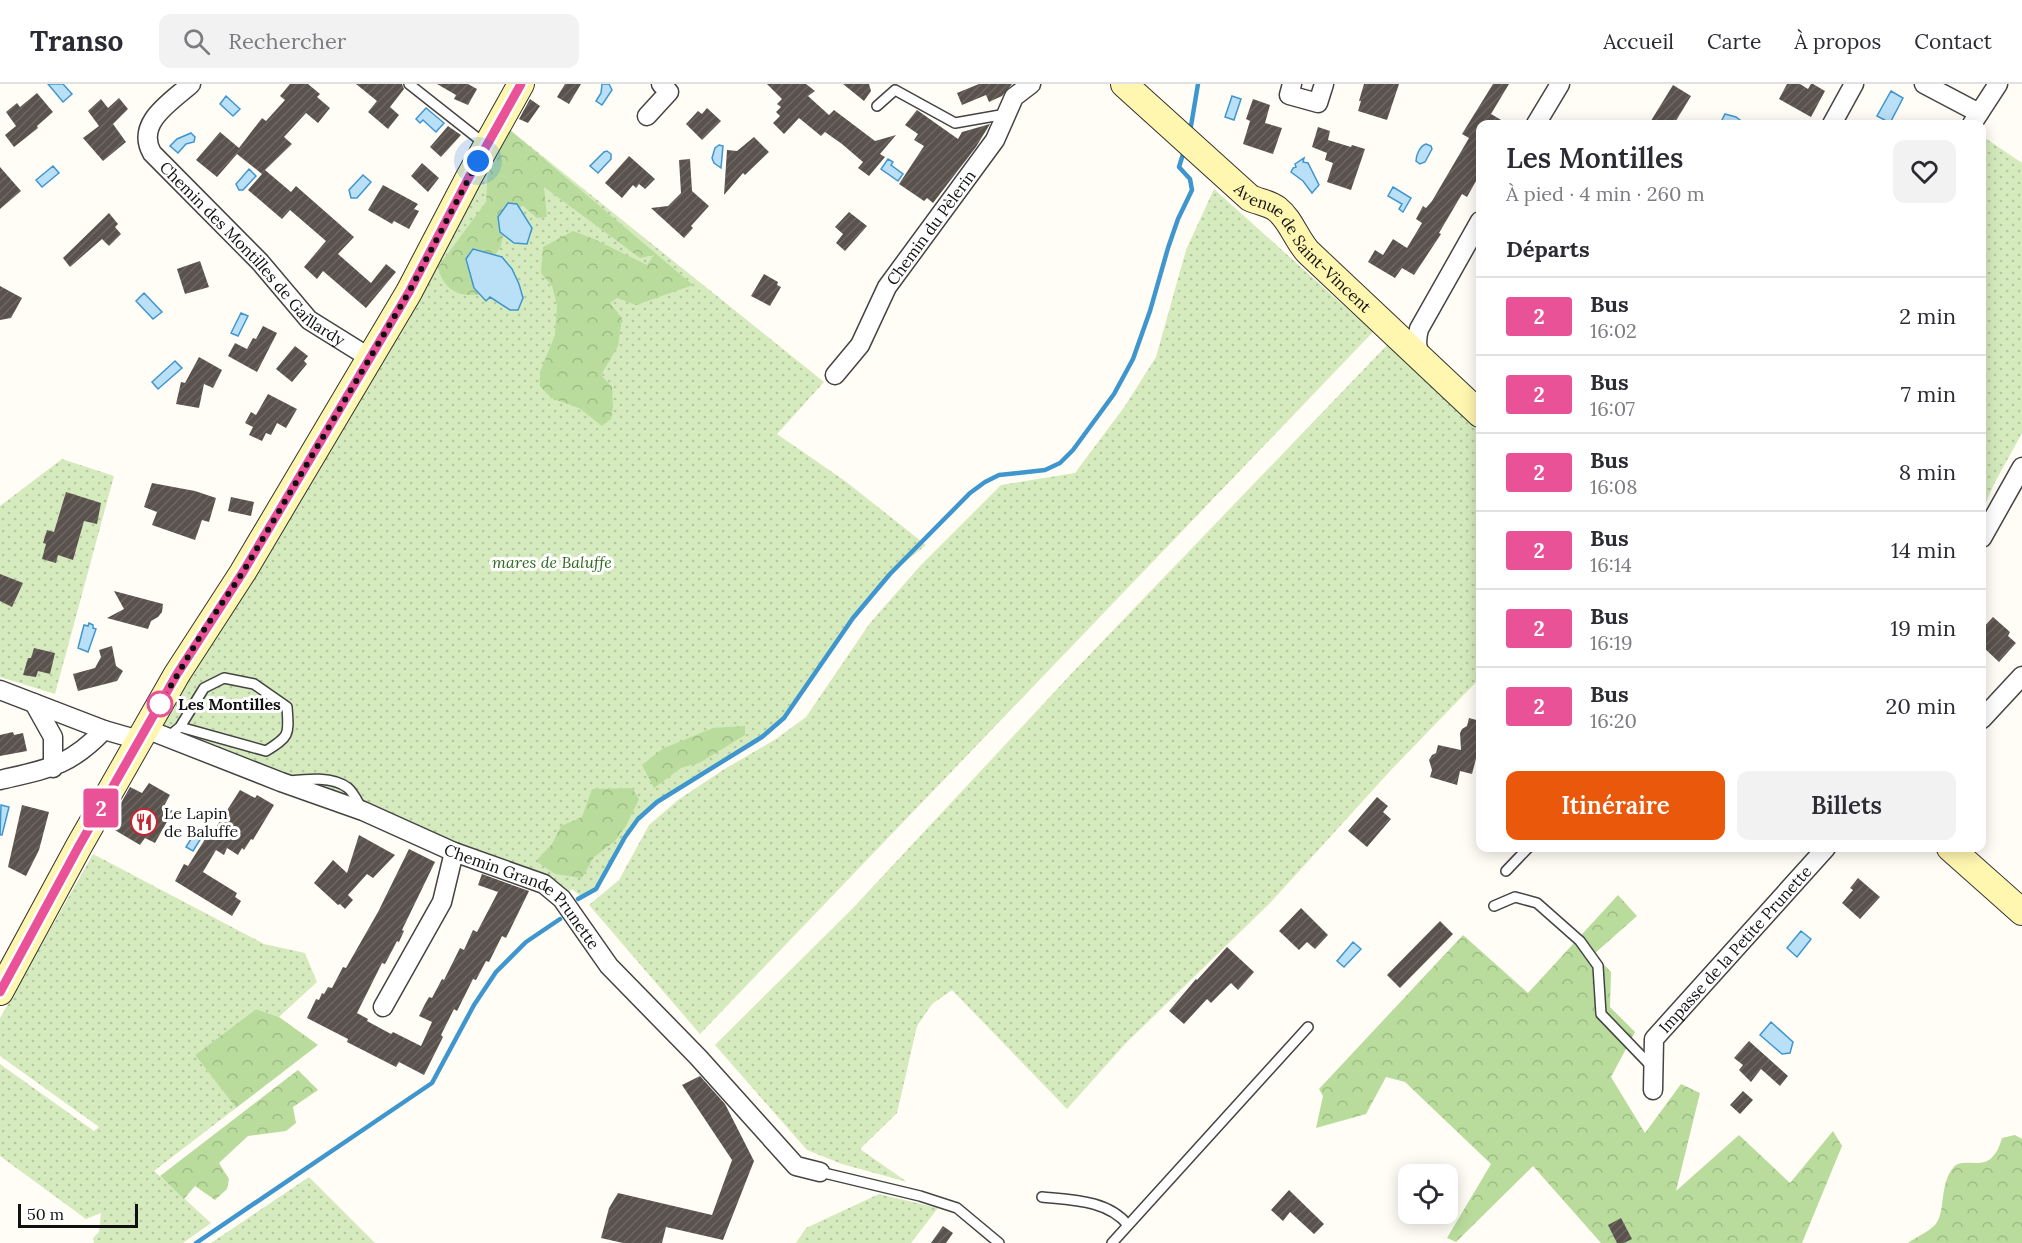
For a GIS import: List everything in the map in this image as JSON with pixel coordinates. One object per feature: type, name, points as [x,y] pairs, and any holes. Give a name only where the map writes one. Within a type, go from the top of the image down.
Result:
[{"type":"street","name":"Chemin des Montilles de Gaillardy","points":[[191,84],[150,124],[147,138],[152,153],[260,262],[309,320],[370,358]]},
{"type":"street","points":[[0,992],[158,733],[177,674],[243,572],[421,272],[486,145],[521,84]]},
{"type":"street","points":[[647,116],[669,92],[661,84]]},
{"type":"street","name":"Chemin du Pèlerin","points":[[835,375],[860,345],[887,287],[995,140],[1014,97],[1031,84]]},
{"type":"street","name":"Avenue de Saint-Vincent","points":[[1124,84],[1250,198],[1267,203],[1285,216],[1308,252],[1476,410]]},
{"type":"street","points":[[1135,84],[1171,120],[1178,134]]},
{"type":"street","points":[[1292,84],[1289,95],[1318,103],[1324,84]]},
{"type":"street","points":[[1538,120],[1560,84]]},
{"type":"street","points":[[1834,120],[1854,84]]},
{"type":"street","points":[[1924,84],[1975,119],[1998,84]]},
{"type":"street","points":[[1425,362],[1418,352],[1416,341],[1419,329],[1476,227]]},
{"type":"street","points":[[1384,323],[1392,327],[1403,325],[1429,309]]},
{"type":"street","points":[[1986,531],[2022,467]]},
{"type":"street","points":[[1986,715],[2022,676]]},
{"type":"street","name":"Chemin Grande Prunette","points":[[0,690],[104,730],[158,733],[281,782],[363,811],[454,852],[544,884],[562,899],[609,966],[698,1057],[796,1166],[820,1172]]},
{"type":"street","points":[[34,703],[52,737],[53,768]]},
{"type":"street","points":[[0,780],[53,768],[73,757],[104,730]]},
{"type":"street","points":[[383,1007],[442,902],[454,852]]},
{"type":"street","name":"Impasse de la Petite Prunette","points":[[1653,1090],[1654,1039],[1822,852]]},
{"type":"street","points":[[1954,852],[2022,912]]},
{"type":"lane","points":[[409,84],[486,145]]},
{"type":"lane","points":[[877,106],[895,90],[955,123],[1006,114]]},
{"type":"lane","points":[[224,678],[254,684],[287,707],[289,731],[285,739],[266,751],[158,733],[204,688],[224,678]]},
{"type":"lane","points":[[1506,871],[1524,852]]},
{"type":"lane","points":[[1494,906],[1515,897],[1537,903],[1580,941],[1598,966],[1601,1014],[1654,1068]]},
{"type":"lane","points":[[1112,1243],[1308,1027]]},
{"type":"lane","points":[[820,1172],[920,1196],[957,1208],[999,1243]]},
{"type":"lane","points":[[1042,1197],[1090,1202],[1120,1215],[1128,1226]]},
{"type":"green space","name":"mares de Baluffe","points":[[504,125],[824,382],[777,434],[845,481],[926,545],[890,574],[853,618],[784,718],[762,737],[657,802],[638,819],[625,836],[596,889],[580,896],[572,889],[566,894],[530,870],[159,729]]},
{"type":"green space","points":[[504,125],[693,285],[636,305],[617,298],[610,303],[622,318],[618,346],[601,375],[612,387],[613,407],[611,419],[602,426],[579,408],[551,398],[540,386],[540,372],[555,335],[557,305],[552,286],[541,273],[543,247],[573,231],[647,265],[654,255],[640,258],[544,187],[547,217],[537,218],[523,206],[508,209],[501,246],[493,258],[480,294],[458,293],[448,286],[440,275],[438,267],[486,202],[488,169],[501,144]]},
{"type":"green space","points":[[1986,139],[2022,163],[2022,433],[1986,503]]},
{"type":"green space","points":[[1214,189],[1373,332],[700,1034],[589,905],[619,880],[649,825],[678,800],[776,739],[806,717],[870,623],[920,566],[1001,485],[1075,473],[1125,406],[1156,357],[1186,250]]},
{"type":"green space","points":[[1391,341],[1476,420],[1476,682],[1391,770],[1269,904],[1125,1044],[1067,1109],[952,990],[932,1004],[917,1026],[897,1113],[860,1149],[907,1182],[842,1164],[807,1150],[715,1045],[853,908],[1073,672]]},
{"type":"green space","points":[[62,459],[114,476],[55,694],[0,677],[0,506]]},
{"type":"green space","points":[[745,726],[745,735],[701,762],[681,768],[654,788],[642,765],[662,749],[713,728]]},
{"type":"green space","points":[[632,788],[639,799],[626,826],[615,841],[594,857],[582,878],[555,874],[536,861],[552,844],[561,826],[582,817],[592,789]]},
{"type":"green space","points":[[93,854],[264,944],[305,953],[317,982],[279,1017],[256,1009],[195,1055],[236,1108],[154,1171],[211,1223],[183,1243],[94,1243],[93,1238],[99,1232],[101,1213],[86,1219],[0,1156],[0,1064],[94,1131],[99,1127],[0,1056],[0,1018]]},
{"type":"green space","points":[[1618,895],[1637,916],[1594,954],[1611,972],[1610,1007],[1635,1032],[1611,1077],[1645,1133],[1681,1084],[1700,1093],[1676,1191],[1739,1135],[1790,1183],[1833,1131],[1842,1146],[1802,1243],[1601,1243],[1533,1166],[1456,1242],[1447,1238],[1455,1224],[1458,1224],[1458,1220],[1491,1164],[1405,1082],[1386,1077],[1366,1114],[1316,1128],[1323,1096],[1319,1089],[1463,935],[1528,993]]},
{"type":"green space","points":[[256,1009],[279,1017],[318,1045],[236,1108],[195,1055]]},
{"type":"green space","points":[[298,1070],[318,1090],[293,1107],[296,1123],[286,1131],[248,1136],[219,1163],[229,1179],[227,1189],[215,1200],[195,1186],[184,1199],[160,1176]]},
{"type":"green space","points":[[2015,1135],[2022,1139],[2022,1243],[1908,1243],[1932,1228],[1938,1220],[1946,1182],[1953,1168],[1962,1163],[1979,1163],[1989,1160],[1997,1152],[2002,1138]]},
{"type":"green space","points":[[309,1177],[375,1243],[211,1243]]},
{"type":"green space","points":[[879,1194],[938,1208],[911,1243],[796,1243],[806,1228]]},
{"type":"water","points":[[48,84],[63,84],[72,94],[63,102]]},
{"type":"water","points":[[602,84],[609,84],[612,90],[602,105],[596,101],[601,93]]},
{"type":"water","points":[[1891,91],[1903,98],[1892,120],[1884,120],[1877,116]]},
{"type":"water","points":[[226,96],[240,109],[233,116],[220,104]]},
{"type":"water","points":[[1232,96],[1241,99],[1234,120],[1225,117]]},
{"type":"water","points":[[426,108],[444,123],[436,132],[423,120],[420,123],[416,119]]},
{"type":"water","points":[[1725,114],[1740,120],[1722,120]]},
{"type":"water","points":[[191,133],[195,137],[194,142],[186,144],[178,153],[170,146],[177,139]]},
{"type":"water","points":[[1426,144],[1432,149],[1425,162],[1420,164],[1416,161],[1417,156]]},
{"type":"water","points":[[719,145],[723,146],[721,168],[714,163],[712,158],[715,148]]},
{"type":"water","points":[[607,151],[611,154],[611,159],[598,173],[590,166]]},
{"type":"water","points":[[1304,158],[1303,162],[1308,163],[1319,185],[1312,193],[1303,181],[1291,172],[1296,167],[1295,164]]},
{"type":"water","points":[[888,159],[893,162],[891,165],[903,174],[898,181],[881,169]]},
{"type":"water","points":[[53,166],[59,173],[42,187],[36,180]]},
{"type":"water","points":[[249,169],[256,176],[243,190],[239,190],[236,184]]},
{"type":"water","points":[[363,175],[371,182],[357,198],[351,198],[349,190]]},
{"type":"water","points":[[1393,187],[1411,198],[1403,212],[1399,209],[1402,204],[1388,196]]},
{"type":"water","points":[[508,203],[517,204],[532,228],[527,244],[514,243],[500,232],[498,217]]},
{"type":"water","points":[[473,249],[502,257],[512,269],[523,298],[518,310],[510,310],[490,297],[486,301],[474,288],[466,259]]},
{"type":"water","points":[[144,293],[162,312],[153,319],[136,301]]},
{"type":"water","points":[[241,313],[248,316],[238,336],[231,333]]},
{"type":"water","points":[[175,361],[182,368],[158,389],[152,382]]},
{"type":"water","points":[[89,623],[96,629],[88,652],[78,648],[84,625],[88,626]]},
{"type":"water","points":[[1,805],[9,807],[2,835],[0,835]]},
{"type":"water","points":[[196,831],[203,835],[193,851],[186,847]]},
{"type":"water","points":[[1801,931],[1811,939],[1797,957],[1787,948]]},
{"type":"water","points":[[1353,942],[1361,949],[1344,967],[1337,961]]},
{"type":"water","points":[[1771,1022],[1793,1042],[1790,1053],[1782,1054],[1760,1035]]},
{"type":"building","points":[[290,84],[308,84],[320,94],[317,97],[330,108],[318,123],[306,113],[284,137],[292,144],[265,170],[291,192],[296,186],[354,237],[338,254],[371,283],[386,264],[396,272],[366,308],[323,271],[317,279],[304,267],[326,241],[290,210],[282,219],[248,190],[262,174],[237,154],[217,177],[196,160],[220,132],[239,148],[262,118],[266,121],[285,100],[280,96]]},
{"type":"building","points":[[356,84],[402,84],[404,89],[390,107],[399,115],[388,129],[368,112],[377,101]]},
{"type":"building","points":[[437,84],[468,84],[477,89],[468,105],[454,99],[456,95]]},
{"type":"building","points":[[565,84],[581,84],[569,104],[557,97]]},
{"type":"building","points":[[767,84],[806,84],[815,91],[808,96],[829,115],[834,110],[875,141],[896,135],[880,154],[885,157],[869,176],[858,168],[863,162],[842,144],[825,132],[821,136],[799,118],[784,134],[773,123],[780,116],[776,112],[781,107],[777,104],[782,99]]},
{"type":"building","points":[[843,84],[869,84],[871,91],[864,101]]},
{"type":"building","points":[[979,84],[1012,84],[1002,96],[989,102],[986,95],[962,105],[957,93]]},
{"type":"building","points":[[1364,84],[1399,84],[1387,120],[1358,111]]},
{"type":"building","points":[[1493,84],[1509,84],[1491,114],[1501,120],[1476,120],[1476,181],[1467,197],[1462,194],[1439,233],[1441,234],[1414,275],[1402,268],[1395,278],[1368,262],[1375,250],[1383,255],[1393,239],[1407,248],[1422,223],[1416,219],[1423,206],[1426,208],[1432,201],[1469,138],[1462,134]]},
{"type":"building","points":[[1787,84],[1800,84],[1808,89],[1813,84],[1825,91],[1811,117],[1779,99]]},
{"type":"building","points":[[1673,85],[1691,96],[1676,120],[1651,120]]},
{"type":"building","points":[[37,93],[53,112],[37,126],[38,128],[14,147],[5,135],[16,126],[6,112],[17,103],[20,107]]},
{"type":"building","points":[[119,98],[128,109],[113,124],[126,142],[103,161],[83,138],[99,126],[88,111],[101,99],[108,108]]},
{"type":"building","points":[[530,99],[540,106],[528,123],[519,119]]},
{"type":"building","points":[[1253,99],[1270,105],[1265,123],[1282,128],[1273,154],[1243,144],[1250,121],[1246,119]]},
{"type":"building","points":[[707,108],[721,121],[702,140],[686,124],[698,111],[702,114]]},
{"type":"building","points":[[917,110],[958,139],[962,132],[990,124],[976,147],[933,203],[927,198],[924,201],[899,184],[924,146],[914,140],[918,134],[905,125]]},
{"type":"building","points":[[448,126],[461,135],[441,157],[430,147]]},
{"type":"building","points":[[1318,127],[1330,131],[1328,140],[1365,149],[1351,190],[1327,182],[1333,163],[1325,160],[1327,153],[1312,147]]},
{"type":"building","points":[[754,137],[769,152],[745,175],[743,173],[724,195],[727,150],[737,151]]},
{"type":"building","points":[[629,156],[655,179],[645,189],[639,184],[636,188],[633,185],[622,198],[605,183]]},
{"type":"building","points":[[690,159],[692,191],[709,206],[691,226],[693,228],[684,238],[651,208],[668,206],[681,193],[679,160]]},
{"type":"building","points":[[422,163],[439,178],[428,192],[411,176]]},
{"type":"building","points":[[0,167],[21,191],[0,209]]},
{"type":"building","points":[[383,185],[418,204],[414,209],[419,211],[409,229],[394,221],[392,224],[368,210]]},
{"type":"building","points":[[849,212],[867,226],[845,251],[836,243],[843,234],[835,227]]},
{"type":"building","points":[[109,213],[118,224],[115,227],[121,234],[109,246],[102,239],[70,267],[63,258]]},
{"type":"building","points":[[200,261],[209,287],[185,294],[177,269]]},
{"type":"building","points":[[764,274],[778,282],[777,285],[781,287],[770,306],[751,296]]},
{"type":"building","points":[[0,286],[22,298],[11,318],[0,320]]},
{"type":"building","points":[[263,326],[277,333],[257,372],[228,356],[235,343],[247,349]]},
{"type":"building","points":[[295,346],[308,356],[304,361],[307,364],[292,382],[276,369]]},
{"type":"building","points":[[199,357],[222,370],[213,388],[204,384],[199,408],[176,404],[181,382],[185,383]]},
{"type":"building","points":[[268,394],[297,409],[286,428],[277,423],[271,435],[266,433],[262,441],[249,435],[253,427],[245,423],[251,412],[256,415]]},
{"type":"building","points":[[152,483],[195,491],[216,498],[209,522],[202,520],[195,540],[152,525],[157,512],[144,507]]},
{"type":"building","points":[[66,492],[101,503],[97,524],[84,521],[73,560],[58,555],[56,563],[42,559],[46,544],[43,543],[47,530],[54,532]]},
{"type":"building","points":[[231,497],[254,502],[251,516],[228,511]]},
{"type":"building","points":[[0,574],[23,583],[12,607],[0,601]]},
{"type":"building","points":[[114,591],[163,604],[162,612],[151,621],[148,629],[107,618],[124,609]]},
{"type":"building","points":[[1993,617],[2010,632],[2008,636],[2016,643],[1999,662],[1986,650],[1986,625]]},
{"type":"building","points":[[112,646],[116,666],[123,671],[117,681],[78,691],[73,674],[95,668],[101,657],[99,650]]},
{"type":"building","points":[[34,648],[55,653],[50,674],[38,671],[36,677],[23,675]]},
{"type":"building","points":[[1469,718],[1476,720],[1476,759],[1472,774],[1460,771],[1457,785],[1430,777],[1432,770],[1429,760],[1436,753],[1438,745],[1461,750],[1460,733],[1467,726]]},
{"type":"building","points":[[13,732],[14,735],[23,733],[27,751],[0,756],[0,735]]},
{"type":"building","points":[[149,783],[170,795],[164,806],[173,811],[155,843],[145,838],[140,845],[108,826],[130,787],[142,793]]},
{"type":"building","points":[[240,790],[255,798],[257,795],[274,805],[253,840],[251,839],[244,850],[242,848],[238,855],[227,848],[224,855],[216,850],[203,872],[237,893],[235,897],[241,901],[232,916],[175,881],[184,864],[188,866],[207,836],[210,837]]},
{"type":"building","points":[[1377,797],[1388,806],[1383,812],[1391,819],[1367,847],[1348,831]]},
{"type":"building","points":[[22,805],[49,812],[39,850],[26,876],[8,867]]},
{"type":"building","points":[[359,835],[395,855],[373,878],[367,874],[348,895],[353,900],[345,909],[314,883],[333,860],[347,873]]},
{"type":"building","points":[[409,849],[435,862],[402,930],[404,931],[399,942],[397,941],[385,964],[382,963],[357,1013],[391,1034],[393,1032],[421,1046],[432,1022],[419,1016],[429,997],[432,998],[442,979],[444,980],[460,948],[464,950],[473,930],[477,932],[498,892],[478,885],[482,874],[529,891],[506,938],[502,936],[489,962],[486,961],[476,980],[473,979],[457,1011],[454,1009],[424,1075],[399,1062],[396,1067],[307,1018],[316,999],[319,1000],[328,987],[332,988],[343,967],[346,968],[378,912]]},
{"type":"building","points":[[1858,878],[1880,897],[1860,919],[1842,903],[1853,890],[1850,888]]},
{"type":"building","points":[[1301,908],[1328,935],[1315,949],[1307,942],[1299,950],[1279,931]]},
{"type":"building","points":[[1440,921],[1453,934],[1400,988],[1387,975]]},
{"type":"building","points":[[1227,947],[1254,972],[1238,990],[1231,983],[1211,1003],[1207,999],[1184,1024],[1169,1011]]},
{"type":"building","points":[[1749,1041],[1788,1076],[1780,1086],[1761,1069],[1751,1082],[1739,1070],[1743,1065],[1734,1058]]},
{"type":"building","points":[[700,1076],[725,1104],[754,1161],[723,1240],[666,1227],[662,1243],[623,1243],[601,1238],[609,1208],[618,1193],[712,1215],[732,1160],[682,1085]]},
{"type":"building","points":[[1743,1091],[1753,1100],[1740,1114],[1730,1105]]},
{"type":"building","points":[[1289,1190],[1324,1224],[1314,1234],[1290,1212],[1283,1221],[1271,1210]]},
{"type":"building","points":[[1621,1218],[1632,1239],[1624,1243],[1617,1243],[1608,1225]]},
{"type":"building","points":[[943,1226],[953,1233],[946,1243],[931,1243]]},
{"type":"waterway","points":[[1190,132],[1198,84]]},
{"type":"waterway","points":[[578,899],[596,889],[625,837],[638,819],[657,802],[762,737],[784,718],[853,618],[890,574],[970,493],[999,475],[1045,470],[1060,463],[1073,450],[1114,394],[1133,359],[1178,219],[1192,190],[1190,179],[1179,167],[1184,151]]},
{"type":"waterway","points":[[196,1243],[432,1083],[474,1005],[496,972],[526,942],[560,919]]},
{"type":"bus line","name":"2","points":[[0,992],[79,846],[177,674],[243,572],[421,272],[469,177],[521,84]]},
{"type":"place","name":"Les Montilles","points":[[160,704]]},
{"type":"place","name":"Le Lapin de Baluffe","points":[[144,822]]},
{"type":"route","points":[[160,704],[204,630],[243,572],[421,272],[478,161]]}]
